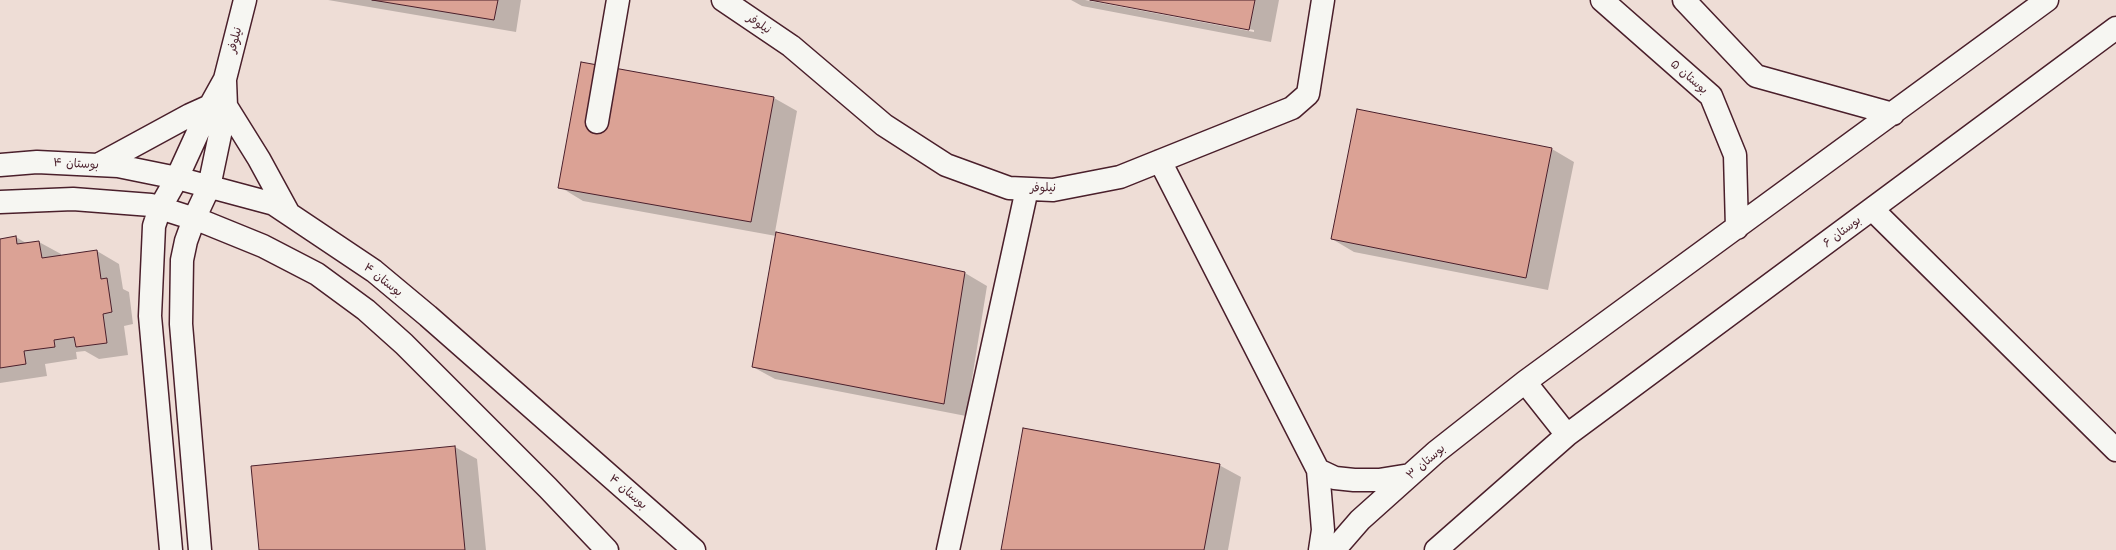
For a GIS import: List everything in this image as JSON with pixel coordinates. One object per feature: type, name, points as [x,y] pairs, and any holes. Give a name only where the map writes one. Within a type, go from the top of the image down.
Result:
[{"type":"street","name":"نیلوفر","points":[[218,106],[245,0]]},
{"type":"street","points":[[596,122],[618,0]]},
{"type":"street","name":"نیلوفر","points":[[723,0],[791,46],[884,125],[946,165],[1009,188],[1053,190],[1120,177],[1292,108],[1308,94],[1323,0]]},
{"type":"street","name":"بوستان ۵","points":[[1602,0],[1711,96],[1735,155],[1737,228]]},
{"type":"street","points":[[1684,0],[1756,76],[1893,114]]},
{"type":"street","points":[[1436,550],[1567,435],[1525,382],[2047,0]]},
{"type":"street","name":"بوستان ۶","points":[[1567,435],[2116,28]]},
{"type":"street","points":[[98,165],[190,115],[218,106]]},
{"type":"street","points":[[171,550],[150,316],[154,226],[160,208],[218,106]]},
{"type":"street","points":[[200,550],[180,324],[182,260],[186,241],[194,219],[209,187],[218,106]]},
{"type":"street","points":[[218,106],[259,159],[290,215]]},
{"type":"street","points":[[1160,161],[1318,470],[1323,530],[1320,550]]},
{"type":"street","name":"بوستان ۴","points":[[0,165],[37,162],[118,166],[177,178],[274,204],[374,271],[428,316],[694,550]]},
{"type":"street","points":[[948,550],[1027,189]]},
{"type":"street","points":[[0,202],[73,199],[151,205],[194,219],[263,246],[317,274],[366,310],[404,344],[543,482],[607,550]]},
{"type":"street","points":[[1872,209],[2116,450]]},
{"type":"street","name":"بوستان ۳","points":[[1334,550],[1360,520],[1436,452],[1525,382]]},
{"type":"street","points":[[1318,470],[1335,478],[1354,480],[1379,480],[1410,475]]},
{"type":"building","points":[[372,0],[498,0],[494,20]]},
{"type":"building","points":[[1090,0],[1255,0],[1249,30]]},
{"type":"building","points":[[581,62],[774,97],[751,222],[558,188]]},
{"type":"building","points":[[1357,109],[1552,148],[1526,278],[1331,239]]},
{"type":"building","points":[[776,232],[965,272],[944,404],[752,367]]},
{"type":"building","points":[[16,236],[17,244],[39,241],[42,258],[97,250],[101,279],[107,278],[112,312],[103,314],[107,343],[76,347],[74,337],[54,340],[55,347],[24,351],[26,364],[0,368],[0,239]]},
{"type":"building","points":[[1023,428],[1220,464],[1204,550],[1001,550]]},
{"type":"building","points":[[455,446],[465,550],[259,550],[251,466]]}]
